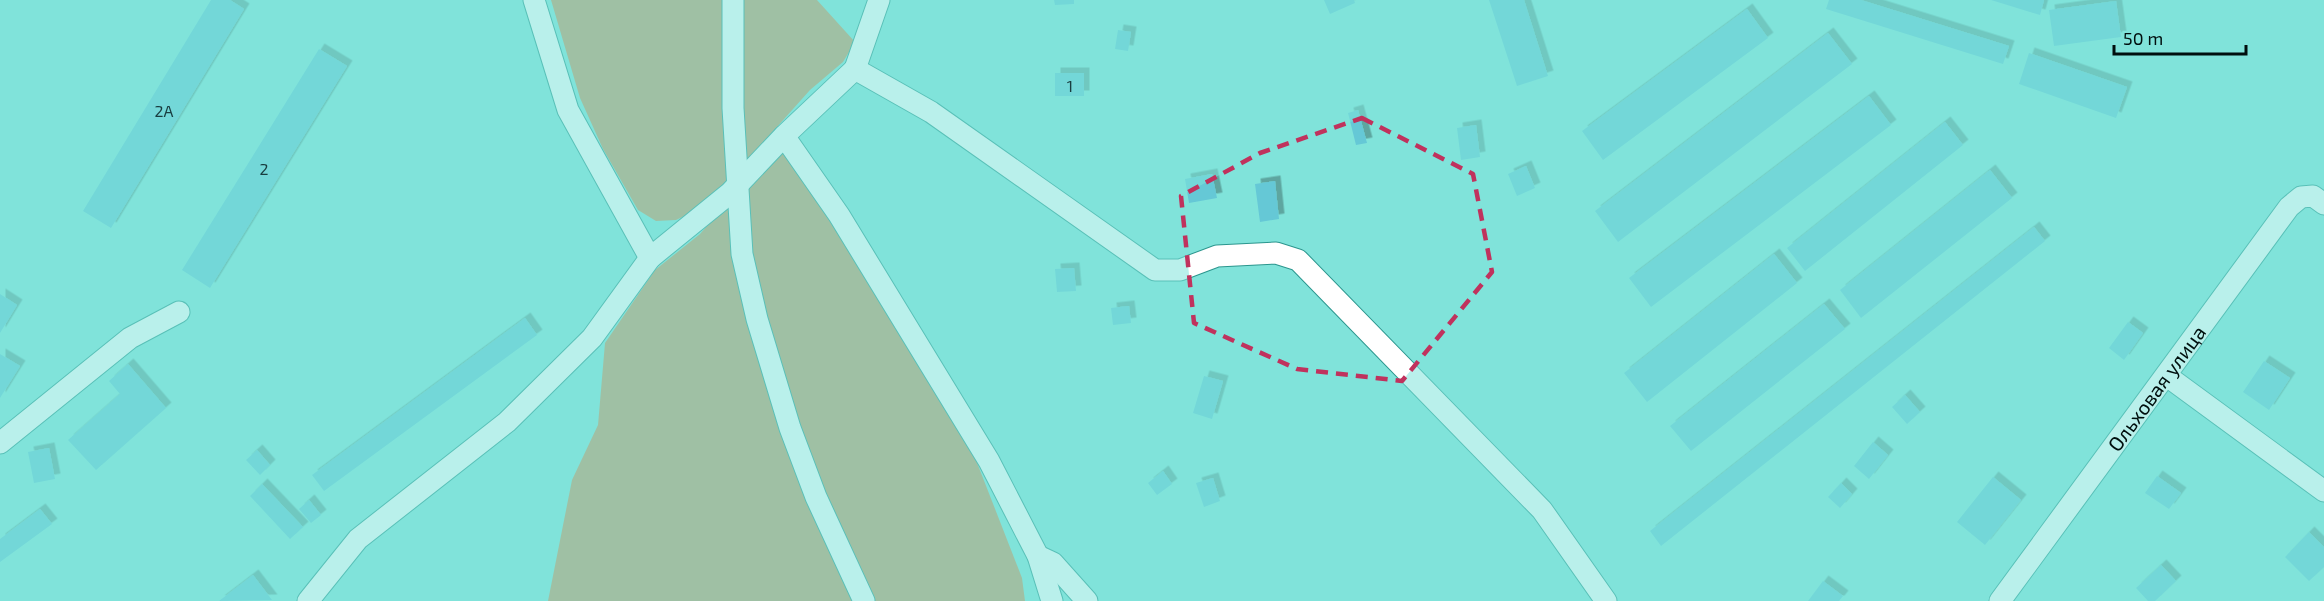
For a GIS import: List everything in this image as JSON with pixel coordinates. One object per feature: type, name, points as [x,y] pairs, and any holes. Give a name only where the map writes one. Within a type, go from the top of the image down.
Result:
[{"type":"street","points":[[534,0],[568,110],[650,258]]},
{"type":"street","points":[[733,0],[733,108],[742,254],[773,377],[816,497],[864,601]]},
{"type":"street","points":[[308,601],[358,539],[507,422],[592,338],[650,258],[738,184],[784,136],[855,69],[879,0]]},
{"type":"street","points":[[855,69],[931,112],[1155,270],[1180,270],[1217,256],[1276,253],[1298,260],[1542,510],[1606,601]]},
{"type":"street","points":[[784,136],[816,178],[955,401],[1038,556],[1052,601]]},
{"type":"street","name":"Ольховая улица","points":[[2000,601],[2289,207],[2301,197],[2313,196],[2324,204]]},
{"type":"street","points":[[0,444],[130,339],[179,312]]},
{"type":"street","points":[[2167,376],[2324,491]]},
{"type":"street","points":[[1038,556],[1053,564],[1087,601]]},
{"type":"highlighted area","points":[[1362,118],[1473,174],[1492,272],[1402,381],[1297,369],[1194,323],[1181,196],[1260,153]]},
{"type":"shaded area","points":[[551,0],[817,0],[855,42],[843,62],[810,90],[718,193],[695,211],[676,220],[656,221],[638,210],[603,149],[580,98]]},
{"type":"shaded area","points":[[784,138],[967,437],[1022,578],[1025,601],[548,601],[572,480],[598,425],[605,343],[655,270],[700,234]]},
{"type":"building","points":[[211,0],[230,0],[244,9],[111,228],[83,211]]},
{"type":"building","points":[[1054,0],[1074,0],[1074,4],[1055,5]]},
{"type":"building","points":[[1324,0],[1354,0],[1355,3],[1330,14]]},
{"type":"building","points":[[1489,0],[1524,0],[1548,76],[1517,86]]},
{"type":"building","points":[[1829,0],[1861,0],[2009,46],[2003,64],[1826,9]]},
{"type":"building","points":[[1991,0],[2044,0],[2040,15]]},
{"type":"building","points":[[2116,1],[2121,37],[2054,46],[2049,10]]},
{"type":"building","points":[[1747,9],[1768,38],[1603,160],[1582,131]]},
{"type":"building","points":[[1118,30],[1131,32],[1128,51],[1115,49]]},
{"type":"building","points":[[1828,33],[1852,64],[1618,242],[1595,211]]},
{"type":"building","points":[[319,49],[347,66],[210,288],[182,270]]},
{"type":"building","points":[[2029,53],[2127,87],[2116,118],[2019,84]]},
{"type":"building","points":[[1055,73],[1084,73],[1084,96],[1055,96]]},
{"type":"building","points":[[1869,96],[1891,125],[1651,307],[1629,278]]},
{"type":"building","points":[[1358,110],[1367,143],[1356,145],[1348,113]]},
{"type":"building","points":[[1945,122],[1963,145],[1805,271],[1787,248]]},
{"type":"building","points":[[1476,125],[1480,157],[1461,160],[1457,128]]},
{"type":"building","points":[[1526,166],[1535,188],[1517,196],[1508,174]]},
{"type":"building","points":[[1990,170],[2012,198],[1861,318],[1840,290]]},
{"type":"building","points":[[1212,174],[1217,198],[1189,203],[1185,179]]},
{"type":"building","points":[[1275,181],[1279,219],[1260,222],[1255,184]]},
{"type":"building","points":[[2034,227],[2045,241],[1661,546],[1650,531]]},
{"type":"building","points":[[1774,254],[1797,283],[1647,402],[1624,373]]},
{"type":"building","points":[[1074,268],[1076,291],[1057,292],[1055,269]]},
{"type":"building","points":[[0,294],[17,305],[0,333]]},
{"type":"building","points":[[1824,304],[1845,329],[1691,451],[1670,426]]},
{"type":"building","points":[[1129,306],[1131,323],[1113,325],[1111,308]]},
{"type":"building","points":[[525,318],[537,335],[324,491],[312,475]]},
{"type":"building","points":[[2128,322],[2143,333],[2124,360],[2109,348]]},
{"type":"building","points":[[0,354],[20,366],[0,398]]},
{"type":"building","points":[[2264,361],[2290,378],[2269,410],[2243,392]]},
{"type":"building","points":[[128,364],[166,408],[96,470],[68,440],[120,394],[109,381]]},
{"type":"building","points":[[1204,376],[1223,381],[1212,419],[1193,413]]},
{"type":"building","points":[[1905,395],[1920,412],[1907,424],[1892,407]]},
{"type":"building","points":[[1873,442],[1888,455],[1869,479],[1854,466]]},
{"type":"building","points":[[49,448],[55,479],[34,483],[28,452]]},
{"type":"building","points":[[257,450],[270,465],[260,475],[246,460]]},
{"type":"building","points":[[1163,471],[1172,484],[1157,495],[1148,483]]},
{"type":"building","points":[[2157,476],[2181,493],[2169,509],[2145,493]]},
{"type":"building","points":[[1993,477],[2021,500],[1985,545],[1957,522]]},
{"type":"building","points":[[1213,478],[1220,501],[1204,507],[1196,483]]},
{"type":"building","points":[[1841,483],[1852,494],[1840,508],[1828,497]]},
{"type":"building","points":[[262,484],[303,527],[290,539],[250,496]]},
{"type":"building","points":[[309,500],[321,515],[311,523],[299,509]]},
{"type":"building","points":[[40,509],[52,524],[0,562],[0,539]]},
{"type":"building","points":[[2309,532],[2324,547],[2324,567],[2309,581],[2285,557]]},
{"type":"building","points":[[2161,565],[2176,581],[2155,601],[2148,601],[2136,588]]},
{"type":"building","points":[[253,575],[272,600],[219,601]]},
{"type":"building","points":[[1823,581],[1843,596],[1839,601],[1808,601]]}]
